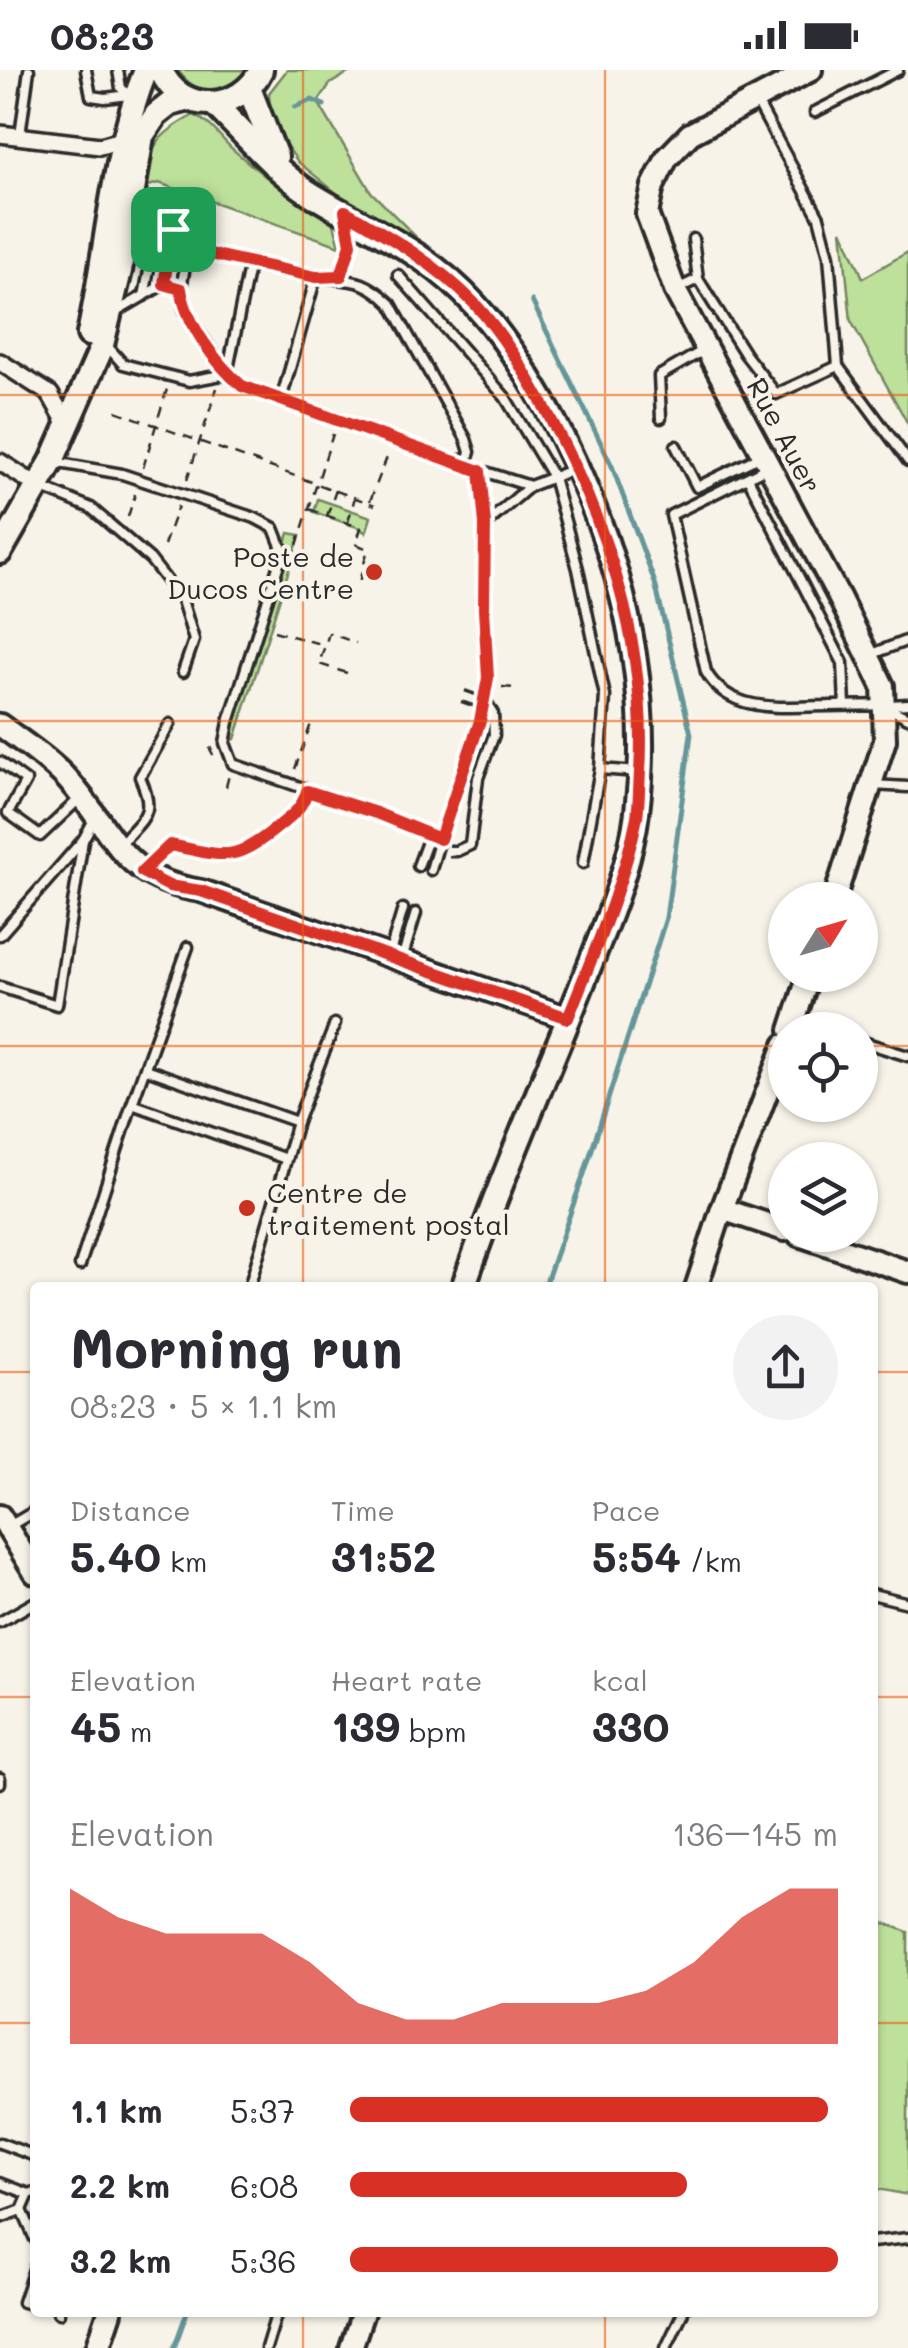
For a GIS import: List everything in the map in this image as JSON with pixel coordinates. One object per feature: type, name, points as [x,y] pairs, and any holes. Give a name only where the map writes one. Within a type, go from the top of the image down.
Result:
[{"type":"main road","points":[[80,397],[122,140],[132,98],[146,70]]},
{"type":"main road","points":[[161,70],[175,90],[189,99],[214,104],[239,96],[255,79]]},
{"type":"main road","points":[[255,79],[281,169]]},
{"type":"main road","points":[[0,552],[52,461],[106,328],[142,136],[170,104],[189,99]]},
{"type":"main road","points":[[214,104],[307,190],[420,254],[475,304],[515,354],[577,467],[607,540],[634,647],[643,721],[637,815],[615,901],[496,1191],[465,1282]]},
{"type":"main road","points":[[98,2348],[108,2317]]},
{"type":"street","name":"Rue Auer","points":[[811,70],[690,134],[666,158],[653,186],[647,214],[675,290],[883,686],[885,740],[840,882]]},
{"type":"street","points":[[0,134],[100,146],[122,140]]},
{"type":"street","points":[[0,362],[50,394],[68,426]]},
{"type":"street","points":[[0,462],[38,487]]},
{"type":"street","points":[[0,725],[64,775],[97,814],[118,848],[142,872],[169,886],[201,891],[568,1018]]},
{"type":"street","points":[[698,1282],[768,1089]]},
{"type":"street","points":[[722,1209],[768,1224]]},
{"type":"street","points":[[849,1252],[908,1272]]},
{"type":"street","points":[[2,1525],[30,1566]]},
{"type":"street","points":[[351,2348],[361,2317]]},
{"type":"lane","points":[[20,136],[29,70]]},
{"type":"lane","points":[[86,70],[91,96],[132,98]]},
{"type":"lane","points":[[118,70],[120,88],[132,98]]},
{"type":"lane","points":[[815,112],[898,70]]},
{"type":"lane","points":[[755,98],[820,217],[828,256],[838,366],[908,461]]},
{"type":"lane","points":[[130,205],[151,226],[191,232],[206,253],[316,277],[341,276],[374,288],[391,304],[466,438],[468,458],[454,462]]},
{"type":"lane","points":[[341,276],[351,244],[345,211]]},
{"type":"lane","points":[[144,296],[158,227]]},
{"type":"lane","points":[[164,284],[173,229]]},
{"type":"lane","points":[[191,232],[181,289],[184,309],[227,374],[242,386],[530,486]]},
{"type":"lane","points":[[693,239],[698,279],[745,354],[776,394],[838,366]]},
{"type":"lane","points":[[227,374],[250,262]]},
{"type":"lane","points":[[398,275],[505,397],[552,476],[578,568],[604,696],[600,769],[583,864]]},
{"type":"lane","points":[[281,400],[316,277]]},
{"type":"lane","points":[[675,290],[698,279]]},
{"type":"lane","points":[[181,289],[164,284],[106,328],[123,364],[189,382],[227,374]]},
{"type":"lane","points":[[662,418],[659,376],[708,348]]},
{"type":"lane","points":[[676,446],[697,487],[767,461]]},
{"type":"lane","points":[[52,461],[140,479],[204,500],[255,518],[274,528],[280,537],[283,551],[225,743],[232,764],[430,834],[449,850],[457,851],[470,845],[478,778],[495,724],[488,705],[463,696]]},
{"type":"lane","points":[[767,461],[748,478],[671,515],[706,672],[713,684],[736,698],[769,709],[908,704]]},
{"type":"lane","points":[[485,524],[530,486],[577,467]]},
{"type":"lane","points":[[431,870],[480,721],[488,678],[480,471]]},
{"type":"lane","points":[[748,478],[843,664],[845,706]]},
{"type":"lane","points":[[38,487],[91,508],[150,559],[182,600],[194,640],[182,672]]},
{"type":"lane","points":[[868,656],[908,640]]},
{"type":"lane","points":[[884,706],[908,718]]},
{"type":"lane","points":[[118,848],[146,815],[150,800],[140,777],[170,724]]},
{"type":"lane","points":[[0,762],[26,781],[8,812],[40,836],[82,796]]},
{"type":"lane","points":[[600,769],[640,772]]},
{"type":"lane","points":[[872,785],[908,787]]},
{"type":"lane","points":[[142,872],[170,845],[223,856],[250,850],[303,806],[307,791]]},
{"type":"lane","points":[[0,935],[83,840],[97,814]]},
{"type":"lane","points":[[418,866],[430,834]]},
{"type":"lane","points":[[0,986],[57,1005],[83,840]]},
{"type":"lane","points":[[396,957],[403,909]]},
{"type":"lane","points":[[396,957],[416,913]]},
{"type":"lane","points":[[80,1265],[188,947]]},
{"type":"lane","points":[[250,1282],[297,1122],[335,1024]]},
{"type":"lane","points":[[878,1047],[908,1056]]},
{"type":"lane","points":[[146,1069],[297,1122]]},
{"type":"lane","points":[[132,1104],[286,1159]]},
{"type":"lane","points":[[2,1525],[30,1513]]},
{"type":"lane","points":[[878,1596],[908,1603]]},
{"type":"lane","points":[[0,1622],[30,1605]]},
{"type":"lane","points":[[0,2142],[30,2154]]},
{"type":"lane","points":[[0,2183],[30,2192]]},
{"type":"lane","points":[[0,2218],[22,2210],[30,2196]]},
{"type":"lane","points":[[22,2210],[30,2228]]},
{"type":"lane","points":[[878,2241],[908,2238]]},
{"type":"lane","points":[[30,2282],[24,2302],[30,2304]]},
{"type":"lane","points":[[266,2348],[275,2317]]},
{"type":"lane","points":[[666,2348],[681,2317]]},
{"type":"path","points":[[164,546],[218,386]]},
{"type":"path","points":[[128,516],[168,388]]},
{"type":"path","points":[[116,411],[376,505]]},
{"type":"path","points":[[370,502],[390,450]]},
{"type":"path","points":[[326,517],[336,490]]},
{"type":"path","points":[[348,524],[355,497]]},
{"type":"path","points":[[308,509],[360,528],[356,544],[368,549],[358,586]]},
{"type":"path","points":[[270,630],[325,646]]},
{"type":"path","points":[[346,673],[319,664],[329,634],[356,643]]},
{"type":"path","points":[[290,785],[312,721]]},
{"type":"green space","points":[[178,70],[247,70],[231,85],[212,91],[194,86]]},
{"type":"green space","points":[[287,70],[353,70],[330,84],[318,102],[371,192],[416,237],[355,208],[298,162],[271,124],[269,93]]},
{"type":"green space","points":[[194,115],[271,181],[334,224],[340,246],[159,183],[145,187],[157,143]]},
{"type":"green space","points":[[842,230],[863,278],[908,252],[908,424],[851,321]]},
{"type":"green space","points":[[318,499],[371,517],[366,533],[314,512]]},
{"type":"green space","points":[[289,533],[300,535],[235,739],[225,743]]},
{"type":"green space","points":[[878,1920],[908,1932],[908,2195],[878,2189]]},
{"type":"waterway","points":[[295,107],[312,100],[324,105]]},
{"type":"waterway","points":[[532,301],[612,466],[655,583],[691,734],[666,918],[546,1282]]},
{"type":"waterway","points":[[174,2348],[185,2317]]},
{"type":"place","name":"Poste de Ducos Centre","points":[[374,572]]},
{"type":"place","name":"Centre de traitement postal","points":[[247,1208]]},
{"type":"route","points":[[345,211],[420,254],[475,304],[515,354],[577,467],[607,540],[634,647],[643,721],[637,815],[615,901],[568,1018],[201,891],[169,886],[142,872],[170,845],[223,856],[250,850],[303,806],[307,791],[440,839],[480,721],[488,678],[480,471],[242,386],[227,374],[184,309],[181,289],[164,284],[173,229],[191,232],[206,253],[316,277],[341,276],[351,244],[345,211]]}]
